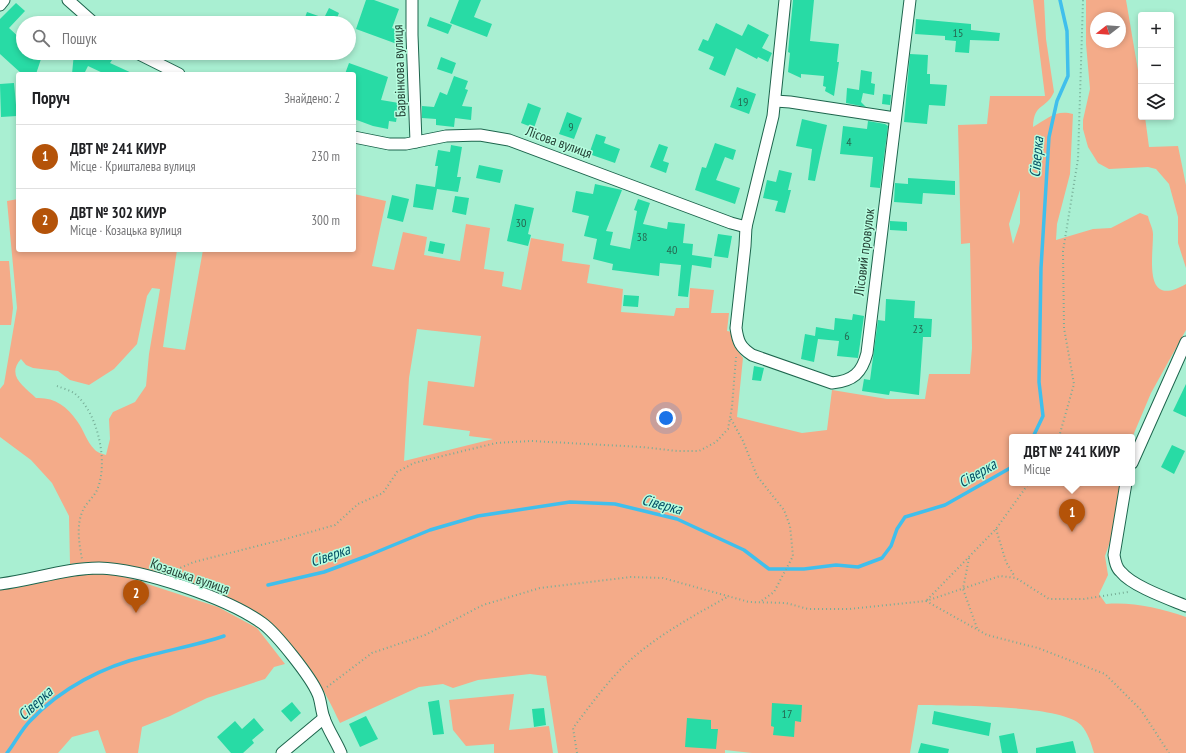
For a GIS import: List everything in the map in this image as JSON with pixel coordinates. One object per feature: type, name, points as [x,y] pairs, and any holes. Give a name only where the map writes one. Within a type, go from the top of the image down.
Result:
[{"type":"street","points":[[0,5],[4,0]]},
{"type":"street","points":[[68,0],[86,16]]},
{"type":"street","name":"Барвінкова вулиця","points":[[412,0],[416,142]]},
{"type":"street","points":[[738,342],[736,328],[746,226],[775,101],[775,84],[785,0]]},
{"type":"street","name":"Лісовий провулок","points":[[738,342],[741,348],[752,355],[832,383],[845,382],[856,375],[864,365],[867,352],[910,0]]},
{"type":"street","points":[[151,60],[175,72]]},
{"type":"street","points":[[775,101],[895,118]]},
{"type":"street","name":"Лісова вулиця","points":[[356,137],[389,144],[416,142],[446,136],[480,135],[509,140],[731,223],[746,226]]},
{"type":"street","points":[[1135,456],[1186,342]]},
{"type":"street","points":[[1126,486],[1114,555],[1116,564],[1121,572],[1129,579],[1153,592],[1186,606]]},
{"type":"street","name":"Козацька вулиця","points":[[0,584],[98,568],[125,570],[221,599],[262,623],[293,656],[318,694],[324,718],[341,753]]},
{"type":"street","points":[[282,753],[324,718]]},
{"type":"path","points":[[1060,434],[1074,384],[1064,328],[1063,251],[1078,159],[1083,0]]},
{"type":"path","points":[[164,582],[173,571],[194,562],[268,544],[335,525],[358,504],[383,493],[397,472],[414,463],[496,443],[531,441],[642,447],[677,451],[699,451],[716,442],[728,428],[738,342]]},
{"type":"path","points":[[57,386],[73,393],[85,405],[95,423],[101,445],[102,471],[97,490],[83,510],[78,530],[84,570]]},
{"type":"path","points":[[730,418],[744,441],[757,476],[784,510],[790,526],[793,556],[774,592],[760,602]]},
{"type":"path","points":[[926,601],[996,529],[1027,486]]},
{"type":"path","points":[[996,529],[1006,562],[1016,578]]},
{"type":"path","points":[[970,556],[963,589],[977,629]]},
{"type":"path","points":[[318,694],[372,653],[425,635],[483,605],[540,588],[631,577],[663,578],[749,602],[786,603],[808,609],[849,609],[926,601],[1000,576],[1016,578],[1049,599],[1084,599],[1134,592]]},
{"type":"path","points":[[577,753],[573,728],[599,694],[626,664],[672,628],[729,596]]},
{"type":"path","points":[[926,601],[988,635],[1038,648],[1104,674],[1141,710],[1169,753]]},
{"type":"shaded area","points":[[1033,0],[1044,0],[1046,39],[1054,92],[1051,98],[1038,110],[1034,119],[1033,127],[1047,118],[1057,114],[1073,114],[1070,174],[1057,224],[1056,240],[1093,229],[1111,228],[1140,213],[1148,216],[1153,232],[1152,267],[1153,278],[1157,286],[1163,290],[1172,290],[1186,284],[1186,330],[1151,393],[1134,434],[1009,434],[1009,486],[1121,486],[1114,530],[1105,556],[1108,575],[1099,594],[1106,604],[1146,606],[1186,617],[1186,753],[1094,753],[1087,735],[1081,725],[1070,718],[1052,713],[979,706],[918,705],[910,753],[752,753],[725,750],[725,753],[558,753],[546,676],[530,674],[478,680],[453,688],[443,684],[419,687],[340,723],[322,687],[308,666],[272,625],[251,610],[209,590],[160,573],[115,563],[87,562],[70,564],[69,516],[52,483],[31,460],[0,437],[0,389],[4,384],[17,308],[7,201],[16,199],[16,252],[177,252],[163,347],[185,350],[203,252],[356,252],[356,194],[386,201],[372,266],[394,270],[403,232],[427,237],[424,255],[460,261],[466,224],[490,228],[484,269],[504,272],[502,286],[521,290],[531,238],[564,244],[562,261],[590,265],[587,283],[623,289],[621,312],[674,316],[676,308],[689,308],[690,288],[714,290],[711,313],[729,313],[727,331],[732,332],[734,346],[743,358],[737,417],[802,433],[827,430],[832,390],[887,399],[925,399],[929,374],[970,374],[972,348],[970,243],[961,244],[958,125],[987,124],[990,96],[1045,96]],"holes":[[[1020,190],[1020,223],[1013,244],[1009,224]],[[152,288],[160,289],[149,354],[146,386],[135,402],[113,412],[109,419],[110,439],[106,455],[101,454],[92,447],[79,424],[69,411],[60,404],[49,399],[36,398],[18,380],[15,371],[21,359],[26,365],[33,368],[58,371],[70,380],[89,385],[114,369],[137,344],[147,296]],[[417,329],[481,336],[474,387],[428,381],[423,425],[470,431],[469,436],[493,439],[404,461],[409,378]]]},
{"type":"shaded area","points":[[1086,0],[1126,0],[1138,70],[1138,120],[1145,120],[1149,147],[1178,146],[1186,185],[1186,268],[1178,243],[1178,217],[1169,184],[1156,169],[1148,167],[1109,169],[1098,163],[1088,147],[1083,129],[1083,120],[1090,89],[1086,44]]},
{"type":"shaded area","points":[[0,261],[9,261],[13,308],[11,325],[0,325]]},
{"type":"shaded area","points":[[98,573],[123,576],[218,607],[257,628],[285,664],[274,667],[265,679],[207,698],[170,716],[142,727],[138,753],[106,753],[98,730],[72,737],[58,753],[0,753],[0,590],[73,576]]},
{"type":"shaded area","points":[[514,694],[509,730],[549,726],[553,753],[494,753],[494,744],[466,746],[453,730],[449,700]]},
{"type":"building","points":[[366,0],[374,0],[399,9],[392,28],[402,32],[397,44],[356,29]]},
{"type":"building","points":[[459,0],[481,0],[474,17],[492,24],[487,37],[450,23]]},
{"type":"building","points":[[793,0],[814,0],[810,41],[839,44],[837,62],[839,62],[834,96],[825,91],[826,87],[823,86],[824,76],[801,74],[801,78],[788,72],[790,53],[788,52]]},
{"type":"building","points":[[16,3],[25,11],[20,16],[16,16],[16,21],[9,28],[16,34],[16,60],[41,60],[37,72],[20,72],[0,54],[0,19]]},
{"type":"building","points":[[329,8],[339,13],[338,16],[325,16]]},
{"type":"building","points":[[307,12],[318,16],[306,16]]},
{"type":"building","points":[[430,17],[452,25],[448,34],[427,26]]},
{"type":"building","points":[[916,19],[971,24],[971,30],[1000,33],[999,41],[970,40],[969,53],[955,52],[956,41],[945,40],[945,36],[915,34]]},
{"type":"building","points":[[716,23],[742,36],[748,24],[769,35],[762,48],[772,53],[768,62],[758,57],[757,59],[736,48],[725,76],[709,69],[714,57],[698,50],[703,39],[708,41]]},
{"type":"building","points":[[910,54],[928,55],[927,74],[930,74],[930,84],[947,85],[945,106],[929,105],[927,124],[904,122]]},
{"type":"building","points":[[441,57],[456,63],[452,74],[437,69]]},
{"type":"building","points":[[73,60],[112,60],[110,63],[130,72],[101,72],[88,66],[85,72],[72,72]]},
{"type":"building","points":[[349,63],[388,77],[381,100],[399,103],[396,122],[389,121],[388,129],[373,126],[356,120],[356,72],[346,72]]},
{"type":"building","points":[[861,70],[872,72],[871,83],[875,84],[874,95],[863,93],[861,102],[866,107],[846,103],[847,88],[859,90]]},
{"type":"building","points":[[454,76],[468,81],[465,89],[468,90],[462,106],[472,107],[471,120],[455,118],[454,127],[436,125],[436,119],[422,118],[422,106],[434,107],[440,92],[447,95]]},
{"type":"building","points":[[14,83],[16,116],[1,117],[0,84]]},
{"type":"building","points":[[737,87],[756,94],[749,114],[730,107]]},
{"type":"building","points":[[883,94],[891,95],[890,105],[882,104]]},
{"type":"building","points":[[528,103],[541,108],[534,128],[521,123]]},
{"type":"building","points":[[567,112],[582,118],[574,139],[559,134]]},
{"type":"building","points":[[802,119],[827,125],[815,181],[808,180],[812,149],[796,146]]},
{"type":"building","points":[[868,121],[885,124],[888,126],[880,188],[870,187],[873,157],[840,154],[843,126],[867,129]]},
{"type":"building","points":[[596,134],[606,137],[604,143],[620,149],[615,163],[589,154]]},
{"type":"building","points":[[715,143],[736,150],[733,160],[725,157],[716,180],[740,188],[735,204],[695,190],[702,167],[706,168]]},
{"type":"building","points":[[659,144],[668,147],[663,161],[669,163],[666,173],[650,167]]},
{"type":"building","points":[[451,145],[462,147],[457,177],[461,177],[458,192],[437,189],[433,210],[413,207],[416,184],[435,187],[438,166],[435,166],[438,150],[450,152]]},
{"type":"building","points":[[479,165],[503,170],[500,183],[476,178]]},
{"type":"building","points":[[779,170],[792,173],[788,190],[791,190],[785,213],[775,211],[778,201],[763,198],[767,180],[776,182]]},
{"type":"building","points":[[908,178],[955,181],[955,195],[923,193],[922,204],[894,202],[895,183],[908,184]]},
{"type":"building","points":[[595,184],[622,190],[606,231],[613,232],[610,245],[630,249],[637,211],[634,210],[638,199],[650,203],[643,224],[667,229],[668,222],[685,224],[683,243],[693,244],[692,255],[712,258],[711,268],[692,265],[688,297],[678,296],[681,265],[660,263],[659,276],[612,270],[613,264],[593,259],[597,239],[584,236],[589,216],[572,212],[576,191],[593,194]]},
{"type":"building","points":[[392,195],[409,199],[403,222],[387,218]]},
{"type":"building","points":[[455,196],[469,198],[466,215],[452,212]]},
{"type":"building","points":[[515,204],[534,208],[528,234],[531,235],[528,246],[507,241]]},
{"type":"building","points":[[890,221],[907,222],[907,231],[890,230]]},
{"type":"building","points":[[718,234],[732,236],[728,258],[714,256]]},
{"type":"building","points":[[430,241],[445,244],[443,254],[428,251]]},
{"type":"building","points":[[624,295],[639,296],[638,307],[623,306]]},
{"type":"building","points":[[886,299],[915,301],[914,318],[932,319],[931,337],[923,337],[919,395],[890,391],[889,395],[862,391],[864,379],[870,380],[878,320],[885,321]]},
{"type":"building","points":[[853,314],[864,316],[858,358],[837,356],[839,341],[818,339],[814,362],[801,359],[805,334],[815,336],[816,327],[834,330],[835,318],[852,320]]},
{"type":"building","points":[[754,366],[764,368],[761,381],[752,380]]},
{"type":"building","points":[[1186,384],[1186,417],[1173,411]]},
{"type":"building","points":[[1172,445],[1185,451],[1174,474],[1161,467]]},
{"type":"building","points":[[439,700],[444,734],[433,735],[428,702]]},
{"type":"building","points":[[292,702],[301,713],[291,722],[281,711]]},
{"type":"building","points":[[772,703],[802,705],[801,722],[795,721],[794,737],[773,735],[774,727],[771,726]]},
{"type":"building","points":[[544,708],[546,725],[534,727],[532,709]]},
{"type":"building","points":[[934,711],[991,723],[989,736],[932,724]]},
{"type":"building","points":[[366,716],[378,739],[360,747],[349,724]]},
{"type":"building","points":[[254,718],[264,730],[252,740],[254,743],[243,753],[231,753],[217,737],[235,721],[242,729]]},
{"type":"building","points":[[687,718],[711,720],[711,729],[718,729],[716,749],[685,747]]},
{"type":"building","points":[[1014,733],[1018,753],[1002,753],[999,736]]},
{"type":"building","points":[[1073,741],[1076,753],[1036,753],[1036,748]]},
{"type":"building","points":[[921,743],[949,749],[948,753],[918,753]]},
{"type":"waterway","name":"Сіверка","points":[[1034,434],[1043,416],[1039,382],[1041,268],[1049,137],[1057,101],[1068,76],[1067,31],[1060,0]]},
{"type":"waterway","name":"Сіверка","points":[[268,585],[324,572],[430,530],[478,516],[570,502],[615,504],[677,519],[744,550],[769,569],[804,569],[836,565],[858,567],[882,558],[891,546],[897,529],[905,517],[945,505],[1009,469]]},
{"type":"waterway","name":"Сіверка","points":[[7,753],[21,732],[42,709],[55,698],[84,680],[99,672],[131,660],[224,636]]},
{"type":"place","name":"ДВТ № 241 КИУР","points":[[1072,532]]},
{"type":"place","name":"ДВТ № 302 КИУР","points":[[136,613]]}]
